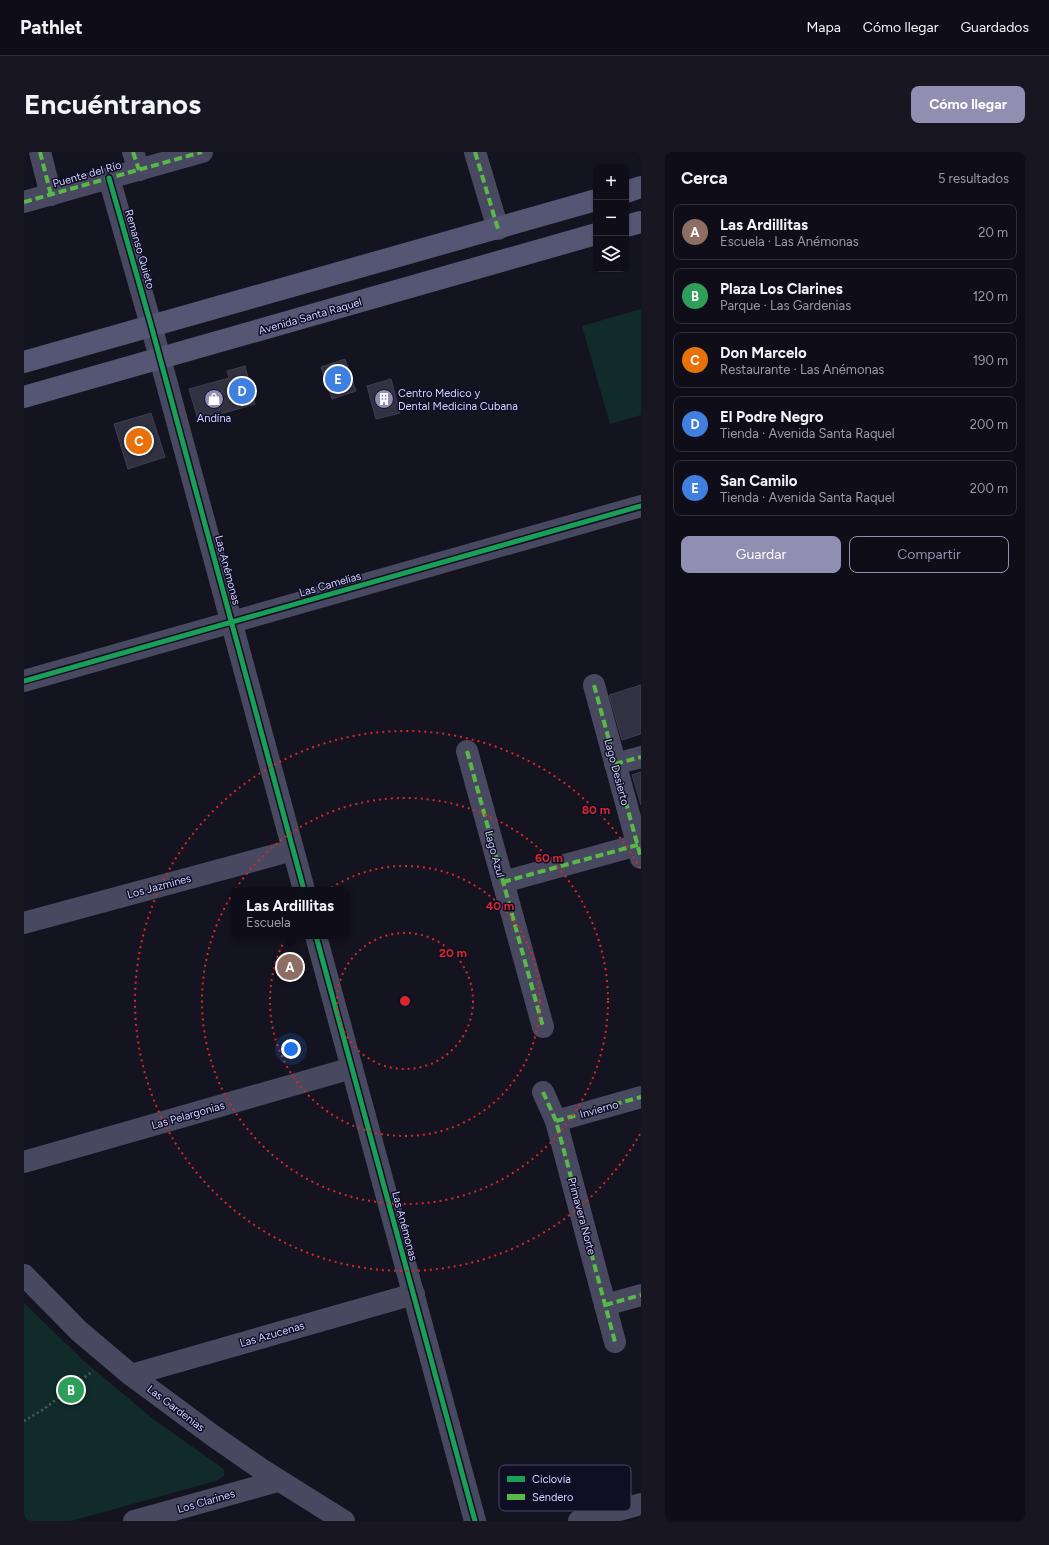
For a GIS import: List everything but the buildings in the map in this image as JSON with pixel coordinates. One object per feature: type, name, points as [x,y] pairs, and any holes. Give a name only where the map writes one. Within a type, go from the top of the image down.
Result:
[{"type":"main road","points":[[629,191],[641,187]]},
{"type":"main road","points":[[24,362],[593,201]]},
{"type":"main road","points":[[629,225],[641,222]]},
{"type":"main road","name":"Avenida Santa Raquel","points":[[24,396],[593,235]]},
{"type":"street","points":[[40,152],[51,195]]},
{"type":"street","name":"Puente del Río","points":[[24,202],[109,178],[136,161],[202,152]]},
{"type":"street","points":[[475,152],[498,229]]},
{"type":"street","name":"Remanso Quieto","points":[[109,178],[151,325]]},
{"type":"street","name":"Las Anémonas","points":[[151,325],[303,887]]},
{"type":"street","name":"Las Camelias","points":[[24,681],[641,506]]},
{"type":"street","name":"Lago Desierto","points":[[594,686],[640,849]]},
{"type":"street","name":"Lago Azul","points":[[466,751],[543,1027]]},
{"type":"street","points":[[615,764],[641,757]]},
{"type":"street","points":[[503,882],[640,849]]},
{"type":"street","name":"Los Jazmines","points":[[24,923],[293,850]]},
{"type":"street","name":"Las Anémonas","points":[[317,939],[475,1521]]},
{"type":"street","name":"Las Pelargonias","points":[[24,1162],[352,1068]]},
{"type":"street","name":"Primavera Norte","points":[[543,1092],[556,1121],[616,1342]]},
{"type":"street","name":"Invierno","points":[[556,1121],[641,1097]]},
{"type":"street","name":"Las Gardenias","points":[[24,1275],[79,1331],[110,1359],[212,1435],[278,1481],[344,1521]]},
{"type":"street","name":"Las Azucenas","points":[[131,1375],[414,1294]]},
{"type":"street","points":[[605,1305],[641,1295]]},
{"type":"street","name":"Los Clarines","points":[[134,1521],[278,1481]]},
{"type":"street","points":[[631,1507],[641,1504]]},
{"type":"street","points":[[579,1521],[615,1511]]},
{"type":"path","points":[[24,1421],[44,1409],[110,1359]]},
{"type":"green space","points":[[641,309],[641,415],[610,424],[582,326]]},
{"type":"green space","points":[[24,1303],[84,1361],[153,1419],[221,1467],[224,1470],[224,1476],[216,1481],[71,1521],[24,1521]]},
{"type":"marked path","points":[[40,152],[51,195]]},
{"type":"marked path","points":[[133,152],[139,170]]},
{"type":"marked path","points":[[24,202],[202,152]]},
{"type":"marked path","points":[[475,152],[498,229]]},
{"type":"marked path","points":[[594,685],[641,858]]},
{"type":"marked path","points":[[467,751],[543,1027]]},
{"type":"marked path","points":[[615,764],[641,757]]},
{"type":"marked path","points":[[503,882],[641,844]]},
{"type":"marked path","points":[[543,1092],[556,1121],[615,1342]]},
{"type":"marked path","points":[[556,1121],[641,1097]]},
{"type":"marked path","points":[[605,1305],[641,1295]]},
{"type":"cycle path","points":[[109,178],[151,325],[303,887]]},
{"type":"cycle path","points":[[24,681],[641,506]]},
{"type":"cycle path","points":[[317,939],[475,1521]]},
{"type":"place","name":"San Camilo","points":[[338,379]]},
{"type":"place","name":"El Podre Negro","points":[[242,391]]},
{"type":"place","name":"Andína","points":[[214,399]]},
{"type":"place","name":"Centro Medico y Dental Medicina Cubana","points":[[384,399]]},
{"type":"place","name":"Don Marcelo","points":[[139,441]]},
{"type":"place","name":"Las Ardillitas","points":[[290,967]]},
{"type":"place","name":"Plaza Los Clarines","points":[[71,1390]]}]
